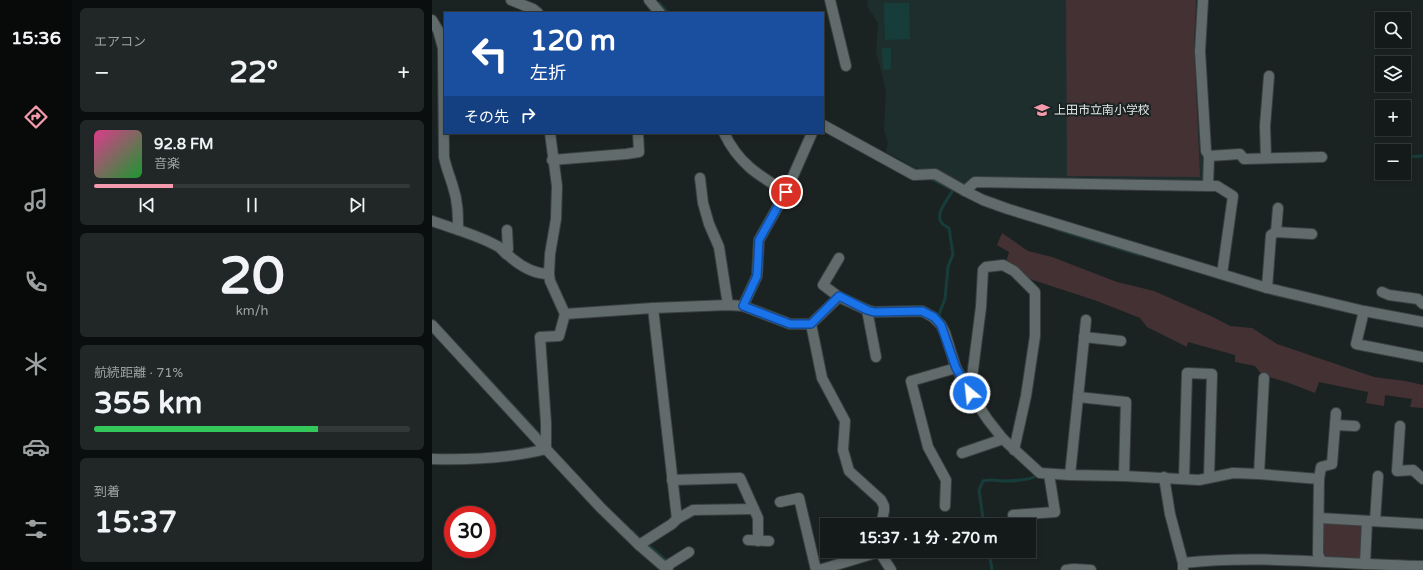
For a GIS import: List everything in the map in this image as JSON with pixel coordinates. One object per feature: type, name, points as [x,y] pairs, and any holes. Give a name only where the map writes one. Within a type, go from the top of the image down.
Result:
[{"type":"street","points":[[511,0],[537,12]]},
{"type":"street","points":[[649,0],[659,12]]},
{"type":"street","points":[[830,0],[846,66]]},
{"type":"street","points":[[1203,0],[1200,51],[1206,151],[1209,156],[1208,186]]},
{"type":"street","points":[[432,20],[438,30],[443,48],[444,157],[445,167],[457,200],[458,230]]},
{"type":"street","points":[[1266,158],[1265,126],[1269,76]]},
{"type":"street","points":[[432,87],[444,87]]},
{"type":"street","points":[[824,126],[914,175],[935,174],[983,200],[1008,209],[1267,288],[1364,311],[1423,322]]},
{"type":"street","points":[[546,449],[546,423],[540,337],[559,336],[565,314],[550,281],[549,274],[550,254],[556,219],[556,186],[550,134]]},
{"type":"street","points":[[552,160],[639,152],[638,134]]},
{"type":"street","points":[[724,134],[731,147],[744,162],[760,176],[786,192]]},
{"type":"street","points":[[743,306],[757,276],[759,240],[786,192],[812,134]]},
{"type":"street","points":[[1209,156],[1240,154],[1244,159],[1322,157]]},
{"type":"street","points":[[700,178],[703,203],[709,224],[719,247],[728,305]]},
{"type":"street","points":[[965,191],[975,182],[1217,186],[1233,196],[1222,274]]},
{"type":"street","points":[[1276,232],[1278,208]]},
{"type":"street","points":[[432,221],[483,239],[500,248],[521,265],[541,274],[549,274]]},
{"type":"street","points":[[506,254],[508,249],[507,230]]},
{"type":"street","points":[[1267,288],[1271,235],[1276,232],[1312,234]]},
{"type":"street","points":[[839,258],[823,284],[839,296],[867,310],[874,312],[922,311],[934,317],[941,325],[956,368],[988,420],[1003,439],[1040,473],[1164,477],[1199,480],[1234,473],[1319,479]]},
{"type":"street","points":[[970,393],[981,307],[984,270],[986,267],[1003,265],[1014,271],[1035,292],[1035,336],[1026,396],[1014,450]]},
{"type":"street","points":[[1382,292],[1389,296],[1418,299],[1423,304]]},
{"type":"street","points":[[565,314],[728,305],[743,306],[790,324],[811,324],[839,296]]},
{"type":"street","points":[[653,308],[677,519]]},
{"type":"street","points":[[867,310],[876,357]]},
{"type":"street","points":[[1364,311],[1356,344],[1423,357]]},
{"type":"street","points":[[1070,475],[1086,320]]},
{"type":"street","points":[[432,324],[546,449],[639,545],[666,569],[689,552]]},
{"type":"street","points":[[811,324],[822,378],[844,421],[843,450],[849,471],[881,500],[884,506],[882,518]]},
{"type":"street","points":[[1084,337],[1121,341]]},
{"type":"street","points":[[945,506],[946,480],[928,447],[910,381],[956,368]]},
{"type":"street","points":[[1184,479],[1187,373],[1212,374],[1209,477]]},
{"type":"street","points":[[1258,474],[1264,378]]},
{"type":"street","points":[[1078,397],[1126,402],[1124,476]]},
{"type":"street","points":[[1322,561],[1318,554],[1319,479],[1321,467],[1332,464],[1336,413]]},
{"type":"street","points":[[1335,425],[1355,426]]},
{"type":"street","points":[[1400,426],[1397,470],[1413,470],[1423,479]]},
{"type":"street","points":[[962,453],[1003,439]]},
{"type":"street","points":[[432,459],[459,460],[530,453],[546,449]]},
{"type":"street","points":[[1013,515],[1055,512],[1049,474]]},
{"type":"street","points":[[1365,564],[1378,476]]},
{"type":"street","points":[[1164,477],[1170,514],[1183,566],[1214,559],[1322,561],[1365,564],[1378,568],[1423,566]]},
{"type":"street","points":[[672,480],[740,478],[758,518],[753,541],[769,541]]},
{"type":"street","points":[[780,502],[799,498],[818,570],[857,558]]},
{"type":"street","points":[[639,545],[693,510],[754,509]]},
{"type":"street","points":[[1318,518],[1423,524]]},
{"type":"street","points":[[883,558],[891,570]]},
{"type":"street","points":[[1066,570],[1091,570]]},
{"type":"shaded area","name":"上田市立南小学校","points":[[868,0],[1200,0],[1205,182],[963,186],[922,171],[886,152],[888,142],[884,130],[886,90],[876,52],[878,23],[867,6]]},
{"type":"shaded area","points":[[1066,0],[1196,0],[1194,47],[1200,177],[1067,176]]},
{"type":"shaded area","points":[[1002,233],[1028,251],[1052,257],[1117,282],[1154,291],[1230,326],[1252,328],[1277,344],[1374,377],[1423,385],[1423,408],[1410,407],[1412,399],[1385,395],[1384,406],[1366,403],[1368,392],[1319,382],[1315,393],[1262,375],[1255,366],[1235,362],[1235,355],[1188,342],[1187,347],[1147,327],[1140,318],[1097,301],[1030,279],[1006,262],[1009,252],[997,245]]},
{"type":"shaded area","points":[[1322,523],[1365,525],[1363,554],[1360,559],[1327,558],[1322,553]]},
{"type":"water","points":[[884,3],[909,3],[910,39],[885,40]]},
{"type":"water","points":[[882,48],[891,48],[891,69],[883,70]]},
{"type":"waterway","points":[[659,3],[667,12]]},
{"type":"waterway","points":[[1411,157],[1423,156]]},
{"type":"waterway","points":[[900,162],[918,171]]},
{"type":"waterway","points":[[930,178],[953,190]]},
{"type":"waterway","points":[[940,318],[939,314],[945,299],[948,267],[953,254],[949,228],[941,222],[940,214],[953,190]]},
{"type":"waterway","points":[[1056,229],[1140,255]]},
{"type":"waterway","points":[[437,324],[539,434]]},
{"type":"waterway","points":[[983,518],[979,490],[983,481],[1018,480],[1034,477]]},
{"type":"waterway","points":[[632,531],[639,538]]},
{"type":"waterway","points":[[648,545],[668,562]]},
{"type":"waterway","points":[[990,558],[992,570]]},
{"type":"place","name":"上田市立南小学校","points":[[1042,110]]},
{"type":"route","points":[[786,192],[759,240],[757,276],[743,306],[790,324],[811,324],[839,296],[874,312],[922,311],[934,317],[941,325],[956,368],[970,393]]}]
